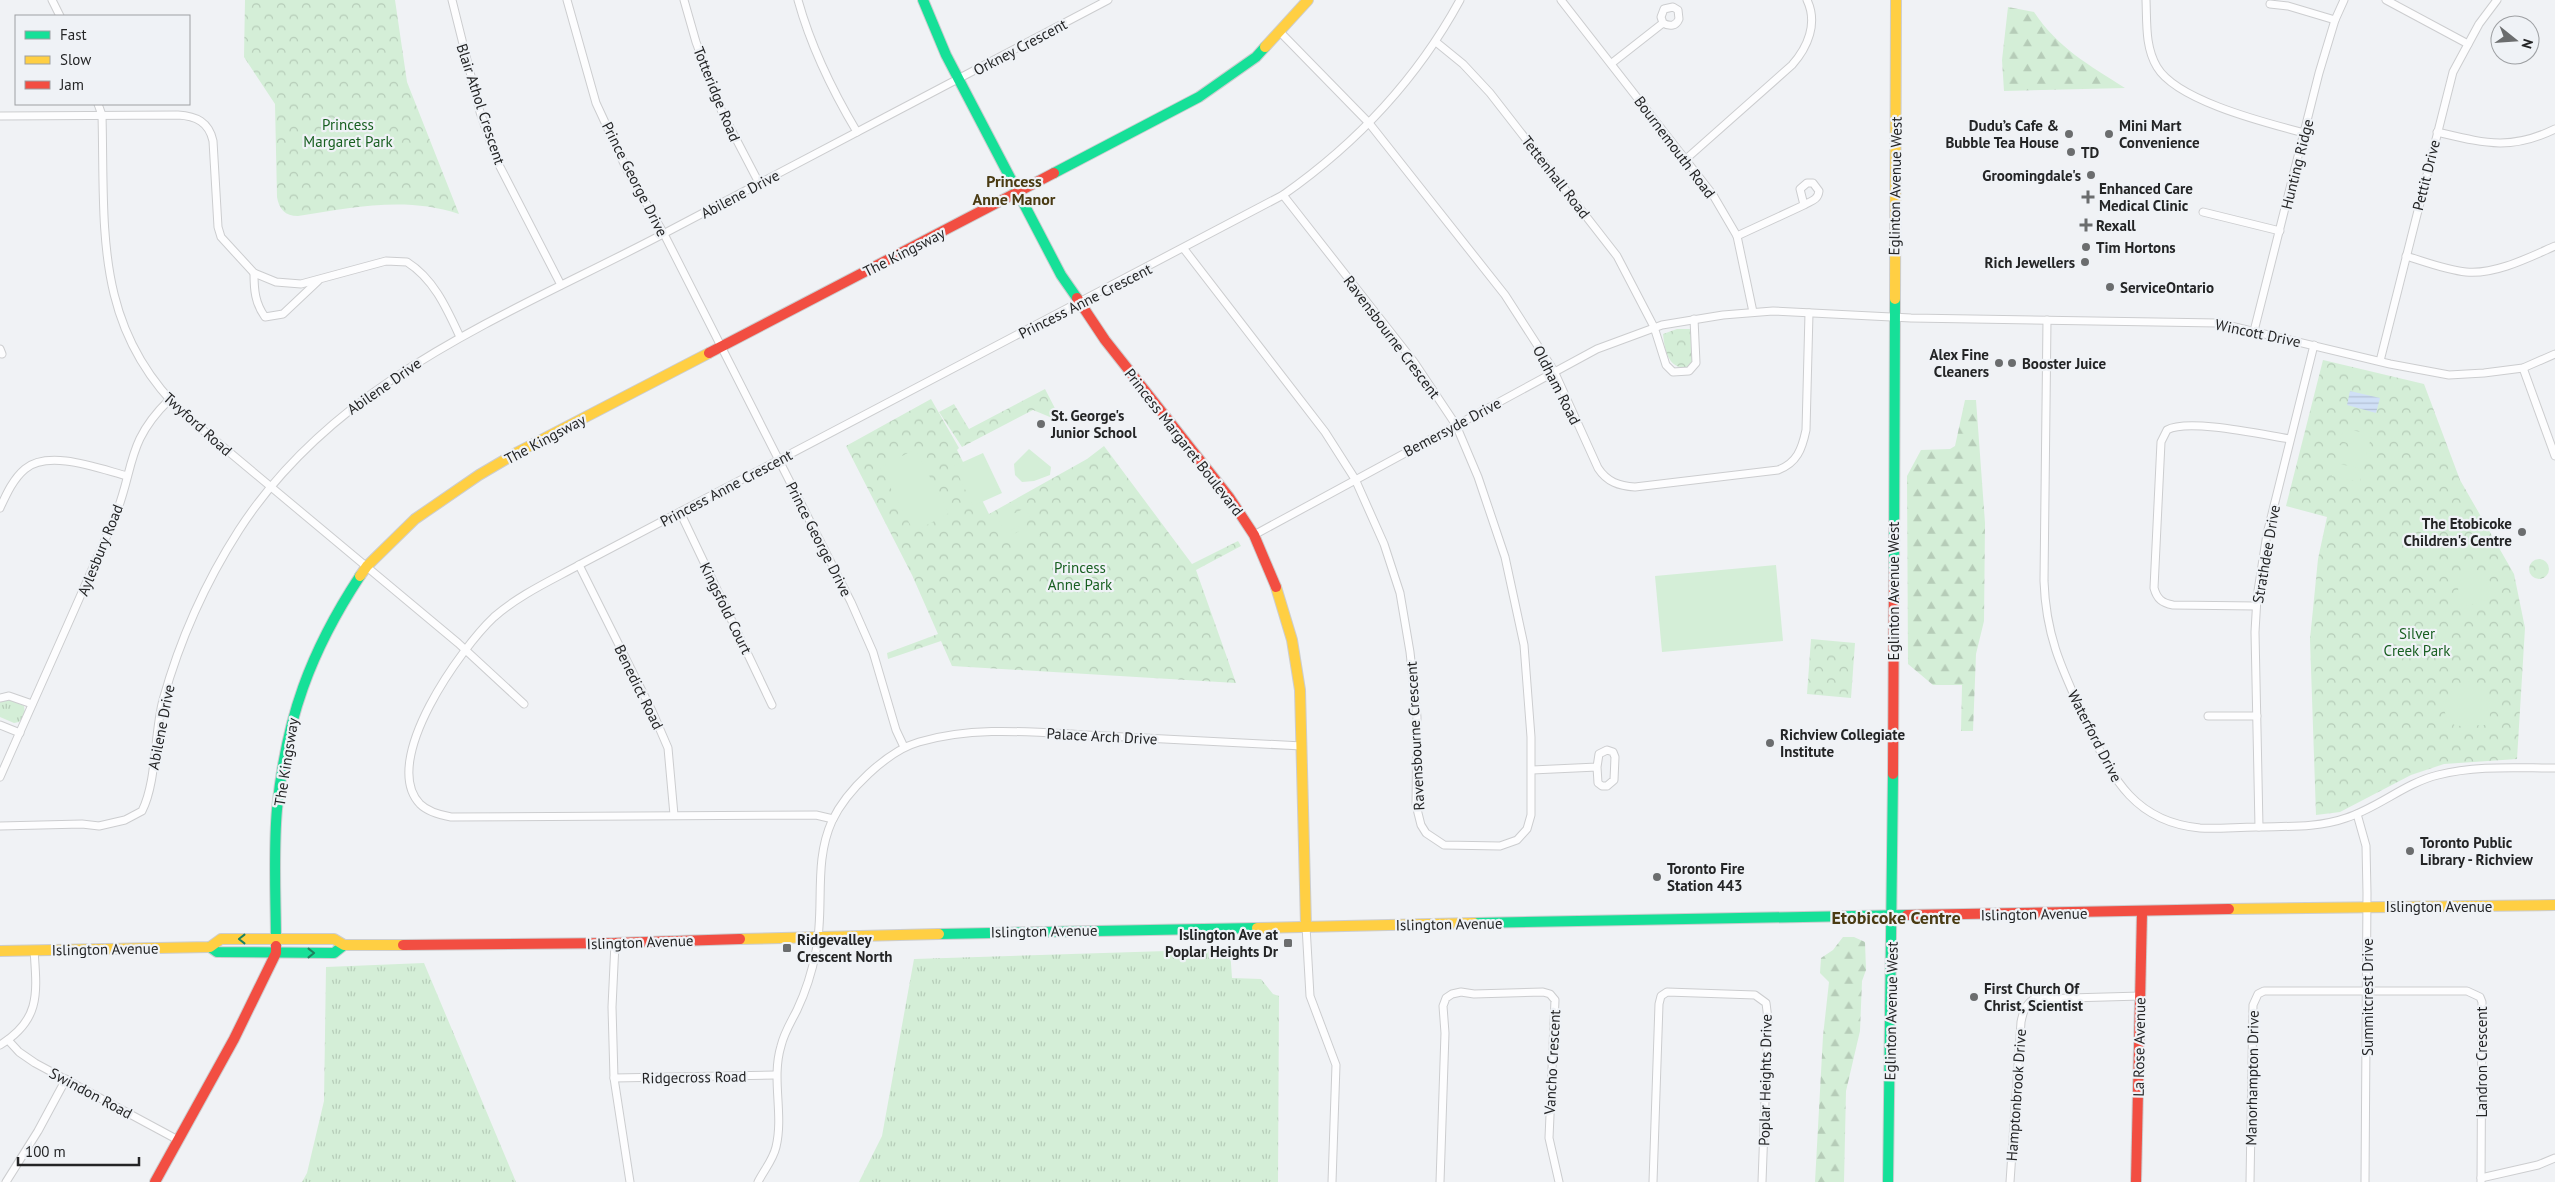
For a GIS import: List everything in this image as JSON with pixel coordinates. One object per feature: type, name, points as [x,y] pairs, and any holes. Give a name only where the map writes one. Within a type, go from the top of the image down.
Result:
[{"type":"main road","name":"Princess Margaret Boulevard","points":[[923,0],[959,80],[1061,275],[1079,304],[1111,348],[1218,482],[1254,535],[1276,587],[1292,640],[1300,690],[1306,926]]},
{"type":"main road","name":"The Kingsway","points":[[155,1182],[243,1022],[276,953],[278,939],[277,811],[289,730],[316,654],[342,604],[366,566],[415,518],[479,474],[518,452],[1199,97],[1256,57],[1281,33],[1308,0]]},
{"type":"main road","name":"Eglinton Avenue West","points":[[1888,1182],[1893,915],[1893,317],[1897,138],[1896,0]]},
{"type":"main road","name":"Islington Avenue","points":[[0,951],[210,947],[221,939],[334,939],[344,945],[615,943],[818,936],[1306,926],[2142,912],[2368,906],[2555,905]]},
{"type":"main road","name":"La Rose Avenue","points":[[2136,1182],[2142,912]]},
{"type":"main road","name":"Islington Avenue","points":[[210,947],[217,952],[334,953],[344,945]]},
{"type":"street","points":[[52,0],[60,15]]},
{"type":"street","name":"Blair Athol Crescent","points":[[452,0],[480,112],[497,161],[561,285]]},
{"type":"street","name":"Prince George Drive","points":[[567,0],[580,52],[596,103],[627,170],[664,234],[720,347],[780,459],[802,508],[863,628],[896,730],[904,747]]},
{"type":"street","name":"Totteridge Road","points":[[684,0],[696,42],[722,112],[759,184]]},
{"type":"street","points":[[798,0],[816,52],[836,95],[857,132]]},
{"type":"street","name":"Orkney Crescent","points":[[959,80],[1108,0]]},
{"type":"street","name":"Princess Anne Crescent","points":[[833,819],[816,815],[451,817],[427,809],[419,803],[413,791],[410,764],[412,749],[431,700],[485,626],[508,606],[680,512],[1184,249],[1283,195],[1318,170],[1369,123],[1401,89],[1436,42],[1460,0]]},
{"type":"street","name":"Bournemouth Road","points":[[1561,0],[1714,195],[1737,236],[1753,312]]},
{"type":"street","points":[[1686,159],[1792,65],[1802,53],[1811,32],[1812,14],[1806,0]]},
{"type":"street","points":[[2146,0],[2150,48],[2158,68],[2167,79],[2181,88],[2245,117],[2304,133]]},
{"type":"street","name":"Hunting Ridge","points":[[2254,331],[2304,133],[2335,20],[2344,0]]},
{"type":"street","points":[[2386,0],[2468,44]]},
{"type":"street","name":"Pettit Drive","points":[[2380,361],[2453,72],[2468,44],[2497,0]]},
{"type":"street","points":[[2270,4],[2288,6],[2335,20]]},
{"type":"street","points":[[1612,63],[1663,23]]},
{"type":"street","name":"Oldham Road","points":[[1281,33],[1369,123],[1505,294],[1554,371],[1598,468],[1603,476],[1614,483],[1635,487],[1778,470],[1793,462],[1804,440],[1809,313]]},
{"type":"street","name":"Tettenhall Road","points":[[1436,42],[1463,64],[1490,93],[1594,224],[1633,282],[1654,327]]},
{"type":"street","name":"Abilene Drive","points":[[0,826],[111,825],[142,811],[148,794],[162,702],[181,640],[212,574],[270,486],[314,440],[358,402],[406,368],[460,336],[664,234],[959,80]]},
{"type":"street","name":"Twyford Road","points":[[98,105],[102,115],[106,254],[111,289],[120,317],[136,353],[169,400],[466,650],[524,704]]},
{"type":"street","points":[[0,116],[183,116],[201,120],[207,124],[213,141],[215,208],[219,232],[221,237],[254,273],[276,282],[301,284],[386,262],[407,262],[430,282],[446,306],[460,336]]},
{"type":"street","points":[[2437,132],[2484,143],[2513,144],[2555,130]]},
{"type":"street","name":"Ravensbourne Crescent","points":[[1184,249],[1326,432],[1355,479],[1384,544],[1400,593],[1410,652],[1417,717],[1416,805],[1421,825],[1426,833],[1444,845],[1500,846],[1511,843],[1522,835],[1530,822],[1532,770],[1529,699],[1524,646],[1505,557],[1478,477],[1456,425],[1414,362],[1283,195]]},
{"type":"street","points":[[1737,236],[1804,205]]},
{"type":"street","points":[[2203,212],[2280,231]]},
{"type":"street","points":[[2406,256],[2467,272],[2498,268],[2521,262],[2555,246]]},
{"type":"street","points":[[254,273],[254,294],[265,317],[283,314],[319,280]]},
{"type":"street","name":"Bemersyde Drive","points":[[1254,535],[1554,371],[1597,349],[1654,327],[1694,319],[1753,312],[1893,317]]},
{"type":"street","name":"Wincott Drive","points":[[1893,317],[2218,323],[2449,375],[2484,374],[2523,368],[2555,354]]},
{"type":"street","points":[[1654,327],[1666,364],[1673,372],[1684,373],[1693,368],[1697,358],[1694,319]]},
{"type":"street","name":"Waterford Drive","points":[[2047,320],[2044,582],[2046,620],[2052,644],[2107,764],[2122,788],[2134,801],[2164,819],[2188,826],[2259,827],[2315,825],[2336,822],[2357,814],[2423,780],[2453,771],[2480,768],[2555,768]]},
{"type":"street","name":"Strathdee Drive","points":[[2259,827],[2256,606],[2267,534],[2314,345]]},
{"type":"street","points":[[2523,368],[2555,456]]},
{"type":"street","name":"Aylesbury Road","points":[[0,777],[115,515],[139,438],[148,423],[169,400]]},
{"type":"street","points":[[2256,606],[2173,605],[2161,601],[2156,596],[2154,588],[2161,442],[2168,430],[2181,426],[2214,428],[2290,440]]},
{"type":"street","points":[[0,508],[10,487],[23,470],[47,460],[69,462],[127,476]]},
{"type":"street","name":"Kingsfold Court","points":[[680,512],[772,704]]},
{"type":"street","name":"Benedict Road","points":[[579,566],[652,711],[668,748],[674,815]]},
{"type":"street","points":[[0,698],[9,696],[32,704]]},
{"type":"street","points":[[2208,716],[2257,716]]},
{"type":"street","points":[[0,725],[20,734]]},
{"type":"street","name":"Palace Arch Drive","points":[[904,747],[920,741],[950,736],[1006,731],[1302,746]]},
{"type":"street","points":[[758,1182],[769,1164],[776,1146],[778,1113],[775,1075],[784,1036],[810,979],[820,921],[819,881],[826,840],[833,819],[862,779],[904,747]]},
{"type":"street","points":[[1607,750],[1613,752],[1615,757],[1614,780],[1610,784],[1602,786],[1598,783],[1597,767],[1599,754],[1607,750]]},
{"type":"street","points":[[1532,770],[1597,767]]},
{"type":"street","name":"Summitcrest Drive","points":[[2357,814],[2366,846],[2368,906],[2365,1182]]},
{"type":"street","points":[[1306,926],[1310,996],[1336,1065],[1332,1182]]},
{"type":"street","points":[[615,943],[612,1007],[614,1078],[630,1182]]},
{"type":"street","points":[[0,1045],[18,1034],[27,1022],[34,1005],[36,982],[34,950]]},
{"type":"street","name":"Manorhampton Drive","points":[[2250,1182],[2253,1005],[2256,997],[2264,991],[2367,991]]},
{"type":"street","name":"Landron Crescent","points":[[2367,991],[2467,991],[2480,996],[2482,1010],[2481,1180]]},
{"type":"street","name":"Vancho Crescent","points":[[1440,1182],[1445,1033],[1443,1006],[1446,998],[1461,992],[1474,994],[1543,992],[1550,994],[1554,1000],[1549,1138],[1558,1182]]},
{"type":"street","name":"Poplar Heights Drive","points":[[1653,1182],[1659,1004],[1661,996],[1667,992],[1748,994],[1755,995],[1766,1003],[1768,1019],[1762,1182]]},
{"type":"street","name":"Hamptonbrook Drive","points":[[2010,1182],[2021,1022],[2023,1011],[2028,1003],[2034,999],[2141,996]]},
{"type":"street","name":"Swindon Road","points":[[8,1040],[19,1052],[178,1140]]},
{"type":"street","name":"Ridgecross Road","points":[[614,1078],[775,1075]]},
{"type":"street","points":[[6,1182],[38,1131],[66,1079]]},
{"type":"street","points":[[2481,1180],[2538,1165],[2555,1158]]},
{"type":"green space","name":"Princess Margaret Park","points":[[245,0],[395,0],[407,82],[459,214],[439,209],[398,205],[359,207],[298,216],[290,215],[283,211],[277,197],[275,104],[244,57]]},
{"type":"green space","points":[[2008,7],[2034,12],[2043,25],[2064,46],[2125,88],[2004,91],[2002,60]]},
{"type":"green space","points":[[1677,329],[1691,329],[1695,360],[1689,368],[1676,366],[1669,358],[1665,347],[1663,334]]},
{"type":"green space","name":"Silver Creek Park","points":[[2323,360],[2424,384],[2460,480],[2514,574],[2525,628],[2517,759],[2444,764],[2411,775],[2340,812],[2316,815],[2310,639],[2318,559],[2327,517],[2286,506]]},
{"type":"green space","points":[[1045,389],[1062,422],[1033,410],[962,447],[939,412],[954,404],[969,429]]},
{"type":"green space","name":"Princess Anne Park","points":[[931,399],[959,448],[957,450],[989,514],[1087,459],[1104,446],[1192,564],[1238,541],[1241,546],[1196,570],[1236,683],[952,666],[941,641],[888,659],[887,653],[938,634],[912,575],[846,446]]},
{"type":"green space","points":[[1965,400],[1976,400],[1985,523],[1984,621],[1976,654],[1973,731],[1961,731],[1962,685],[1933,685],[1908,664],[1907,476],[1921,450],[1950,449],[1955,446]]},
{"type":"green space","points":[[2344,428],[2372,435],[2368,448],[2340,441]]},
{"type":"green space","points":[[2339,445],[2367,452],[2364,465],[2336,458]]},
{"type":"green space","points":[[915,449],[949,513],[914,532],[880,468]]},
{"type":"green space","points":[[1029,449],[1051,467],[1050,475],[1034,481],[1022,482],[1015,475],[1014,464]]},
{"type":"green space","points":[[983,453],[1002,493],[973,506],[954,466]]},
{"type":"green space","points":[[2335,463],[2363,469],[2360,482],[2332,476]]},
{"type":"green space","points":[[1025,508],[1031,519],[1006,533],[999,521]]},
{"type":"green space","points":[[1033,524],[1040,536],[1014,549],[1008,537]]},
{"type":"green space","points":[[2539,559],[2546,562],[2549,569],[2546,576],[2539,579],[2532,576],[2529,569],[2532,562]]},
{"type":"green space","points":[[1776,565],[1783,641],[1662,652],[1655,576]]},
{"type":"green space","points":[[2472,570],[2486,571],[2496,598],[2465,606],[2458,599],[2461,579]]},
{"type":"green space","points":[[1811,639],[1855,643],[1851,698],[1807,694]]},
{"type":"green space","points":[[2466,681],[2479,683],[2489,692],[2490,721],[2486,725],[2456,726],[2449,721],[2446,715],[2444,708],[2449,695],[2459,684]]},
{"type":"green space","points":[[10,699],[24,706],[25,714],[19,722],[14,723],[0,717],[0,700]]},
{"type":"green space","points":[[1843,937],[1854,937],[1865,942],[1866,970],[1862,981],[1860,1031],[1846,1091],[1844,1182],[1815,1182],[1823,1036],[1829,982],[1820,973],[1821,958],[1833,950]]},
{"type":"green space","points":[[1230,949],[1232,978],[1261,979],[1273,994],[1279,996],[1278,1182],[859,1182],[882,1136],[914,959]]},
{"type":"green space","points":[[424,963],[516,1182],[302,1182],[307,1173],[324,1101],[326,967]]},
{"type":"water","points":[[2350,391],[2380,398],[2376,413],[2347,405]]},
{"type":"traffic: fast","points":[[923,0],[946,55],[1061,275],[1077,298]]},
{"type":"traffic: fast","points":[[1054,173],[1199,97],[1256,57],[1265,47]]},
{"type":"traffic: fast","points":[[1894,572],[1895,299]]},
{"type":"traffic: fast","points":[[276,946],[276,826],[281,776],[287,745],[303,687],[314,659],[342,604],[360,576]]},
{"type":"traffic: fast","points":[[1888,1182],[1893,774]]},
{"type":"traffic: fast","points":[[1474,923],[1907,915]]},
{"type":"traffic: fast","points":[[939,934],[1257,928]]},
{"type":"traffic: fast","points":[[210,947],[217,952],[334,953],[344,945]]},
{"type":"traffic: slow","points":[[1265,47],[1308,0]]},
{"type":"traffic: slow","points":[[1895,299],[1896,0]]},
{"type":"traffic: slow","points":[[360,576],[367,566],[415,519],[479,475],[518,452],[709,353]]},
{"type":"traffic: slow","points":[[1276,587],[1292,640],[1300,690],[1306,926]]},
{"type":"traffic: slow","points":[[2229,909],[2555,905]]},
{"type":"traffic: slow","points":[[1257,928],[1474,923]]},
{"type":"traffic: slow","points":[[740,939],[939,934]]},
{"type":"traffic: slow","points":[[0,951],[210,947],[221,939],[334,939],[344,945],[403,945]]},
{"type":"traffic: jam","points":[[709,353],[1054,173]]},
{"type":"traffic: jam","points":[[1077,298],[1105,340],[1229,497],[1254,535],[1276,587]]},
{"type":"traffic: jam","points":[[1893,774],[1894,572]]},
{"type":"traffic: jam","points":[[1907,915],[2229,909]]},
{"type":"traffic: jam","points":[[2136,1182],[2142,912]]},
{"type":"traffic: jam","points":[[403,945],[615,943],[740,939]]},
{"type":"traffic: jam","points":[[155,1182],[234,1039],[276,953],[276,946]]},
{"type":"place","name":"Dudu’s Cafe & Bubble Tea House","points":[[2069,134]]},
{"type":"place","name":"Mini Mart Convenience","points":[[2109,134]]},
{"type":"place","name":"TD","points":[[2071,152]]},
{"type":"place","name":"Groomingdale's","points":[[2091,175]]},
{"type":"place","name":"Enhanced Care Medical Clinic","points":[[2088,197]]},
{"type":"place","name":"Rexall","points":[[2086,225]]},
{"type":"place","name":"Tim Hortons","points":[[2086,247]]},
{"type":"place","name":"Rich Jewellers","points":[[2085,262]]},
{"type":"place","name":"ServiceOntario","points":[[2110,287]]},
{"type":"place","name":"Alex Fine Cleaners","points":[[1999,363]]},
{"type":"place","name":"Booster Juice","points":[[2012,363]]},
{"type":"place","name":"St. George's Junior School","points":[[1041,424]]},
{"type":"place","name":"The Etobicoke Children's Centre","points":[[2522,532]]},
{"type":"place","name":"Richview Collegiate Institute","points":[[1770,743]]},
{"type":"place","name":"Toronto Public Library - Richview","points":[[2410,851]]},
{"type":"place","name":"Toronto Fire Station 443","points":[[1657,877]]},
{"type":"place","name":"Islington Ave at Poplar Heights Dr","points":[[1288,943]]},
{"type":"place","name":"Ridgevalley Crescent North","points":[[787,948]]},
{"type":"place","name":"First Church Of Christ, Scientist","points":[[1974,997]]},
{"type":"district","name":"Princess Anne Manor","points":[[1014,190]]},
{"type":"district","name":"Etobicoke Centre","points":[[1896,917]]}]
